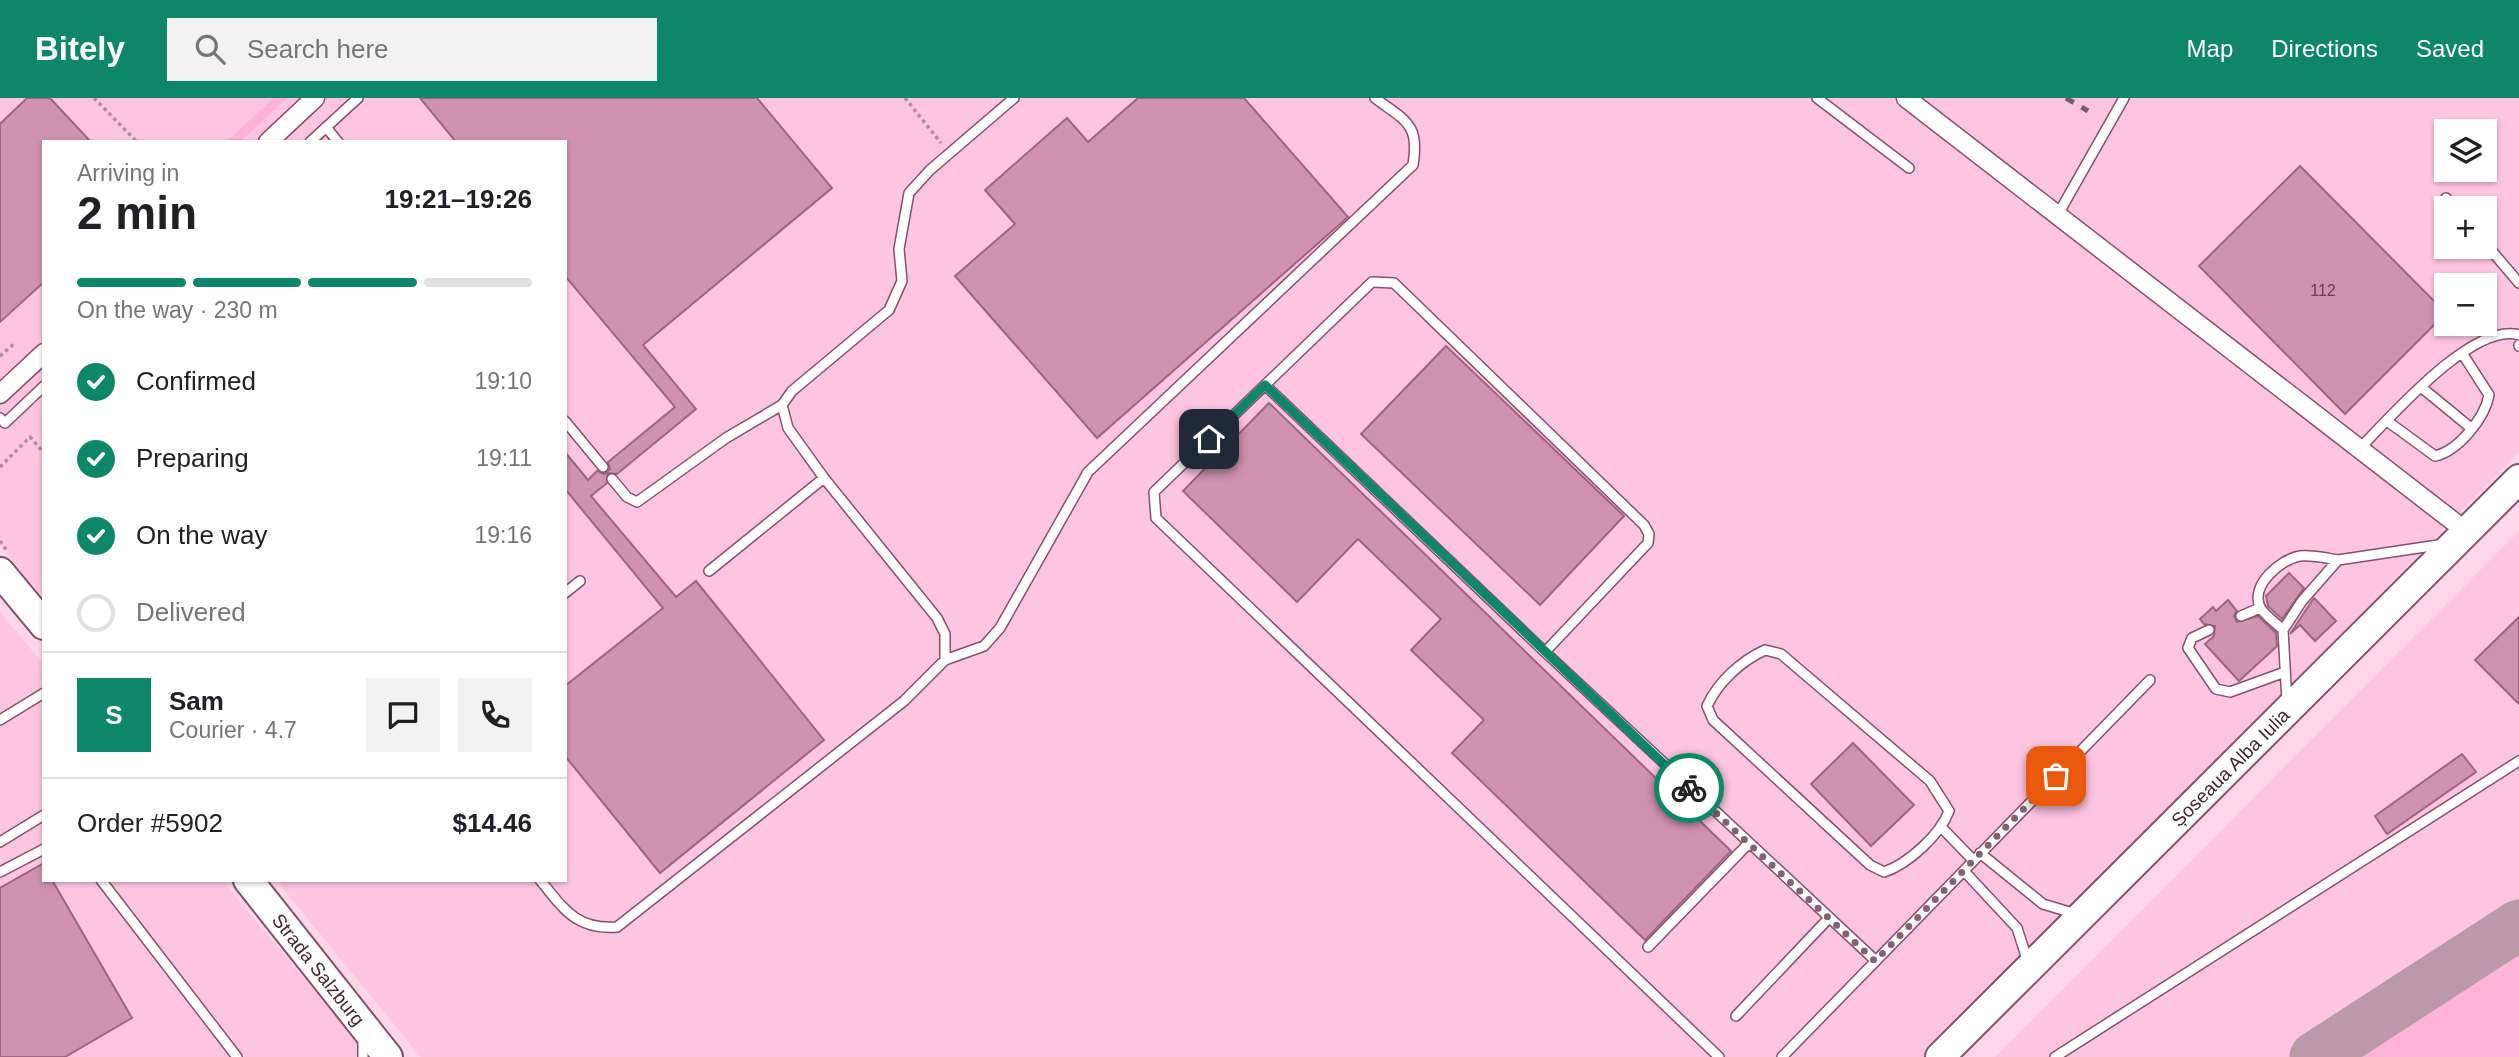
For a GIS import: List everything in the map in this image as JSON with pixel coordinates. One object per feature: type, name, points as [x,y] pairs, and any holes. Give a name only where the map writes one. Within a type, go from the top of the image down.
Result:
[{"type":"main road","name":"Șoseaua Alba Iulia","points":[[1940,1057],[2519,479]]},
{"type":"main road","points":[[0,572],[42,623]]},
{"type":"main road","name":"Strada Salzburg","points":[[250,882],[388,1057]]},
{"type":"street","points":[[270,140],[315,98]]},
{"type":"street","points":[[1906,98],[2358,449],[2462,537]]},
{"type":"street","points":[[0,394],[42,355]]},
{"type":"lane","points":[[312,140],[358,98]]},
{"type":"lane","points":[[612,479],[627,497],[637,502],[726,438],[782,405],[792,391],[889,310],[902,281],[899,249],[908,193],[1014,98]]},
{"type":"lane","points":[[542,882],[569,915],[596,929],[617,927],[904,701],[945,660],[984,646],[1000,628],[1088,472],[1413,165],[1417,142],[1408,123],[1375,98]]},
{"type":"lane","points":[[1817,98],[1909,168]]},
{"type":"lane","points":[[2057,216],[2124,98]]},
{"type":"lane","points":[[326,127],[336,140]]},
{"type":"lane","points":[[2497,257],[2519,283]]},
{"type":"lane","points":[[1545,652],[1648,543],[1649,534],[1644,525],[1394,283],[1372,282],[1154,492],[1156,518],[1720,1057]]},
{"type":"lane","points":[[2358,449],[2442,366],[2490,337],[2512,333],[2519,335]]},
{"type":"lane","points":[[2387,421],[2435,456],[2457,444],[2487,406],[2489,395],[2462,353]]},
{"type":"lane","points":[[1265,385],[1875,961]]},
{"type":"lane","points":[[2421,387],[2471,428]]},
{"type":"lane","points":[[0,418],[5,424],[42,388]]},
{"type":"lane","points":[[782,405],[788,428],[824,478],[937,618],[945,634],[945,660]]},
{"type":"lane","points":[[567,423],[603,467]]},
{"type":"lane","points":[[709,571],[824,478]]},
{"type":"lane","points":[[2283,630],[2260,608],[2260,588],[2279,565],[2303,556],[2338,560],[2462,537]]},
{"type":"lane","points":[[2288,711],[2283,630],[2302,601],[2338,560]]},
{"type":"lane","points":[[567,591],[580,581]]},
{"type":"lane","points":[[2241,616],[2260,608]]},
{"type":"lane","points":[[2209,629],[2192,638],[2188,648],[2216,689],[2230,692],[2285,673]]},
{"type":"lane","points":[[1765,650],[1781,653],[1930,781],[1949,811],[1941,827],[1898,867],[1884,872],[1870,865],[1713,720],[1707,706],[1713,693],[1751,657],[1765,650]]},
{"type":"lane","points":[[1782,1057],[2150,680]]},
{"type":"lane","points":[[0,720],[42,694]]},
{"type":"lane","points":[[2056,1057],[2519,761]]},
{"type":"lane","points":[[0,842],[42,816]]},
{"type":"lane","points":[[1941,827],[1977,857],[2043,904],[2081,916]]},
{"type":"lane","points":[[1648,947],[1749,843]]},
{"type":"lane","points":[[0,872],[42,850]]},
{"type":"lane","points":[[1964,871],[2017,928],[2029,968]]},
{"type":"lane","points":[[103,882],[237,1057]]},
{"type":"lane","points":[[1736,1016],[1829,918]]},
{"type":"lane","points":[[363,1027],[363,1057]]},
{"type":"path","points":[[94,98],[135,140]]},
{"type":"path","points":[[905,98],[949,154]]},
{"type":"path","points":[[0,356],[15,343]]},
{"type":"path","points":[[0,467],[30,437],[42,451]]},
{"type":"shaded area","points":[[0,98],[2519,98],[2519,452],[1926,1057],[421,1057],[278,882],[567,882],[567,140],[42,140],[42,596],[0,545]]},
{"type":"shaded area","points":[[274,98],[287,98],[242,140],[228,140]]},
{"type":"shaded area","points":[[2519,531],[2519,1057],[1995,1057],[2210,842]]},
{"type":"shaded area","points":[[0,612],[42,663],[42,882],[224,882],[369,1057],[0,1057]]},
{"type":"shaded area","points":[[2519,956],[2519,1057],[2359,1057]]},
{"type":"building","points":[[27,98],[50,98],[89,140],[42,140],[42,284],[0,322],[0,124]]},
{"type":"building","points":[[420,98],[757,98],[832,188],[643,345],[696,409],[617,474],[608,473],[607,483],[591,496],[676,597],[696,581],[824,740],[660,873],[567,758],[567,684],[663,608],[567,491],[567,454],[588,480],[597,471],[605,474],[610,469],[608,462],[675,407],[567,278],[567,140],[454,140]]},
{"type":"building","points":[[1138,98],[1244,98],[1348,217],[1097,438],[955,276],[1015,224],[985,190],[1067,118],[1088,142]]},
{"type":"building","points":[[2300,166],[2434,301],[2434,325],[2345,414],[2199,266]]},
{"type":"building","points":[[1446,346],[1624,516],[1540,605],[1361,434]]},
{"type":"building","points":[[1269,403],[1731,851],[1645,940],[1452,753],[1484,720],[1411,650],[1441,619],[1358,539],[1297,602],[1183,491]]},
{"type":"building","points":[[2289,573],[2304,588],[2282,619],[2268,606],[2266,596]]},
{"type":"building","points":[[2314,598],[2336,621],[2315,641],[2300,625],[2290,634]]},
{"type":"building","points":[[2228,600],[2237,611],[2234,616],[2237,622],[2258,616],[2276,633],[2277,646],[2239,681],[2205,644],[2214,636],[2215,626],[2204,624],[2200,619],[2213,607],[2216,611]]},
{"type":"building","points":[[2519,617],[2519,704],[2475,660]]},
{"type":"building","points":[[1853,743],[1914,805],[1871,846],[1811,784]]},
{"type":"building","points":[[2462,754],[2476,772],[2387,834],[2375,816]]},
{"type":"building","points":[[42,864],[42,882],[53,882],[132,1018],[65,1057],[0,1057],[0,888]]},
{"type":"taxiway","points":[[2315,1057],[2519,925]]},
{"type":"railway","points":[[2066,98],[2088,111]]},
{"type":"way so far","points":[[1689,788],[1875,961],[2056,776]]},
{"type":"route","points":[[1209,439],[1265,385],[1689,788]]}]
